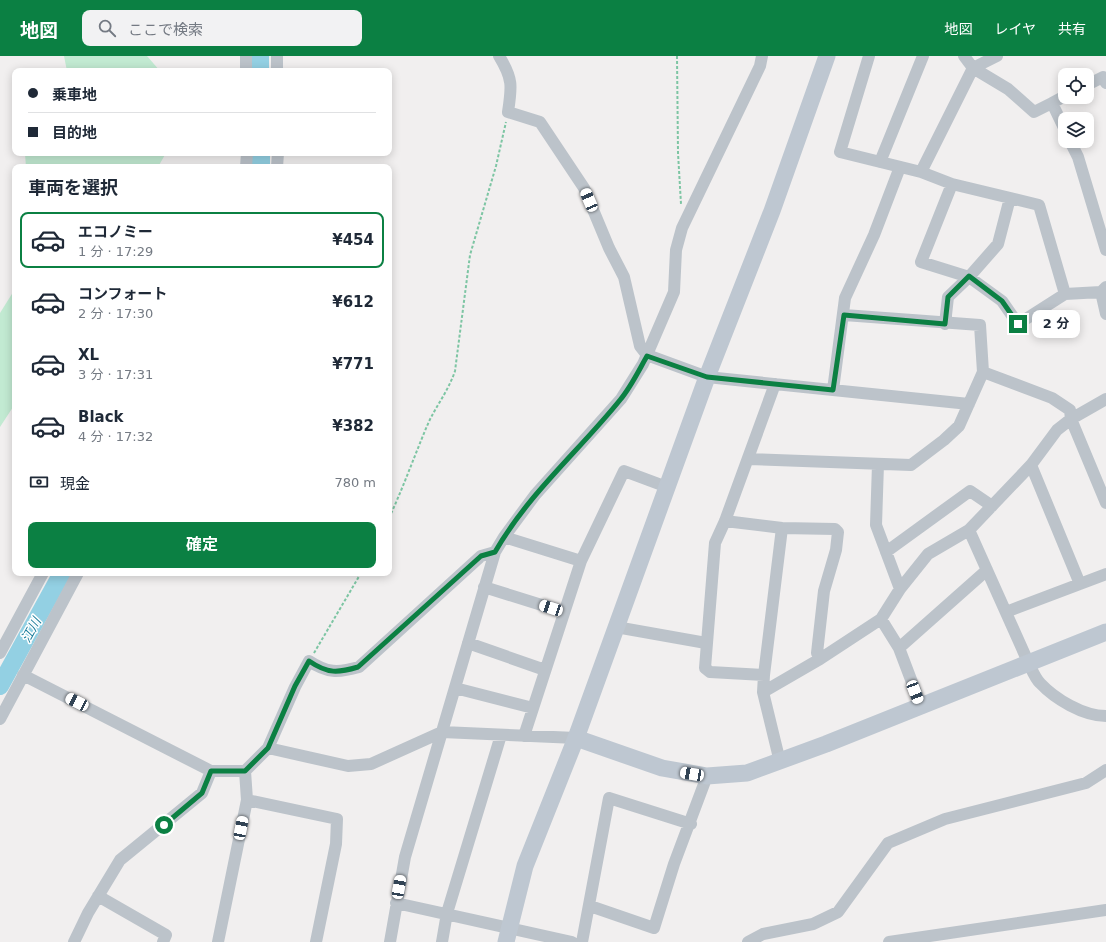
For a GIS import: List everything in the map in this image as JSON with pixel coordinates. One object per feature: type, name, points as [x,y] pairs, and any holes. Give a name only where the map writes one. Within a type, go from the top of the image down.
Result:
[{"type":"street","points":[[246,56],[246,68]]},
{"type":"street","points":[[277,56],[277,68]]},
{"type":"street","points":[[499,56],[509,72],[511,89],[508,112],[540,122],[584,188],[609,248],[624,277],[640,346],[647,356],[707,377],[969,404]]},
{"type":"street","points":[[390,942],[405,857],[495,552],[504,537],[535,495],[621,399],[647,356],[674,292],[676,250],[682,228],[728,135],[760,66],[762,56]]},
{"type":"street","points":[[508,935],[525,866],[576,738],[707,377],[772,211],[827,56]]},
{"type":"street","points":[[869,56],[840,152],[921,172],[952,184],[1039,205],[1065,294]]},
{"type":"street","points":[[880,162],[923,56]]},
{"type":"street","points":[[964,56],[972,68],[1008,89],[1034,112],[1058,100]]},
{"type":"street","points":[[921,172],[972,68],[997,56]]},
{"type":"street","points":[[1094,82],[1103,77],[1106,83]]},
{"type":"street","points":[[1052,103],[1058,115]]},
{"type":"street","points":[[1074,148],[1078,157],[1106,250]]},
{"type":"street","points":[[833,390],[846,298],[874,235],[900,167]]},
{"type":"street","points":[[952,184],[921,262],[969,276],[1002,301],[1018,324],[1065,294],[1103,289],[1106,314]]},
{"type":"street","points":[[945,324],[948,297],[998,244],[1010,198]]},
{"type":"street","points":[[748,459],[911,465],[960,426],[983,372],[980,325],[945,324],[844,315]]},
{"type":"street","points":[[983,372],[1052,398],[1070,410],[1071,419],[1106,502]]},
{"type":"street","points":[[764,676],[710,672],[705,668],[715,543],[726,521],[775,384]]},
{"type":"street","points":[[763,692],[820,659],[880,619],[900,589],[928,554],[969,530],[1031,465],[1057,430],[1071,419],[1106,400]]},
{"type":"street","points":[[878,464],[876,525],[900,589]]},
{"type":"street","points":[[1031,465],[1080,584]]},
{"type":"street","points":[[524,736],[580,561],[624,471],[667,487]]},
{"type":"street","points":[[886,552],[970,492],[992,506]]},
{"type":"street","points":[[726,521],[782,528],[835,529],[838,532],[836,550],[824,591],[817,653],[820,659]]},
{"type":"street","points":[[780,762],[763,692],[782,528]]},
{"type":"street","points":[[969,530],[1029,664],[1039,682],[1054,696],[1077,708],[1099,716],[1106,716]]},
{"type":"street","points":[[504,537],[580,561]]},
{"type":"street","points":[[23,675],[211,771],[245,771],[268,748],[295,686],[309,661],[320,668],[340,673],[358,667],[481,556],[495,552]]},
{"type":"street","points":[[898,648],[988,570]]},
{"type":"street","points":[[1006,612],[1106,574]]},
{"type":"street","points":[[0,653],[42,576]]},
{"type":"street","points":[[0,719],[76,576]]},
{"type":"street","points":[[484,587],[564,612]]},
{"type":"street","points":[[880,619],[898,648],[921,706]]},
{"type":"street","points":[[616,627],[706,643]]},
{"type":"street","points":[[268,748],[348,766],[371,764],[442,732],[576,738],[662,768],[707,776],[747,773],[780,762],[1029,664],[1106,632]]},
{"type":"street","points":[[468,643],[545,670]]},
{"type":"street","points":[[455,688],[533,708]]},
{"type":"street","points":[[442,942],[447,913],[501,735]]},
{"type":"street","points":[[748,942],[763,934],[813,924],[838,912],[888,843],[945,819],[1086,783],[1106,770]]},
{"type":"street","points":[[74,942],[98,896],[120,860],[202,793],[211,771]]},
{"type":"street","points":[[218,942],[247,800],[245,771]]},
{"type":"street","points":[[590,906],[654,928],[674,864],[707,776]]},
{"type":"street","points":[[582,942],[590,906],[609,798],[690,824]]},
{"type":"street","points":[[247,800],[337,819],[336,844],[316,942]]},
{"type":"street","points":[[98,896],[166,935],[163,942]]},
{"type":"street","points":[[396,902],[447,913],[508,935],[572,942]]},
{"type":"street","points":[[889,942],[1106,910]]},
{"type":"path","points":[[677,56],[678,153],[682,228]]},
{"type":"path","points":[[392,511],[428,425],[449,389],[455,371],[470,255],[496,166],[508,112]]},
{"type":"path","points":[[309,661],[359,576]]},
{"type":"green space","points":[[64,56],[147,56],[157,68],[66,68]]},
{"type":"green space","points":[[25,156],[164,156],[160,164],[26,164]]},
{"type":"green space","points":[[12,294],[12,409],[0,427],[0,313]]},
{"type":"waterway","name":"江川","points":[[260,56],[260,68]]},
{"type":"waterway","name":"江川","points":[[261,156],[261,164]]},
{"type":"waterway","name":"江川","points":[[0,686],[60,576]]},
{"type":"route","points":[[164,825],[202,793],[211,771],[245,771],[268,748],[295,686],[309,661],[320,668],[340,673],[358,667],[481,556],[495,552],[504,537],[535,495],[621,399],[647,356],[707,377],[833,390],[844,315],[945,324],[948,297],[969,276],[1002,301],[1018,324]]}]
